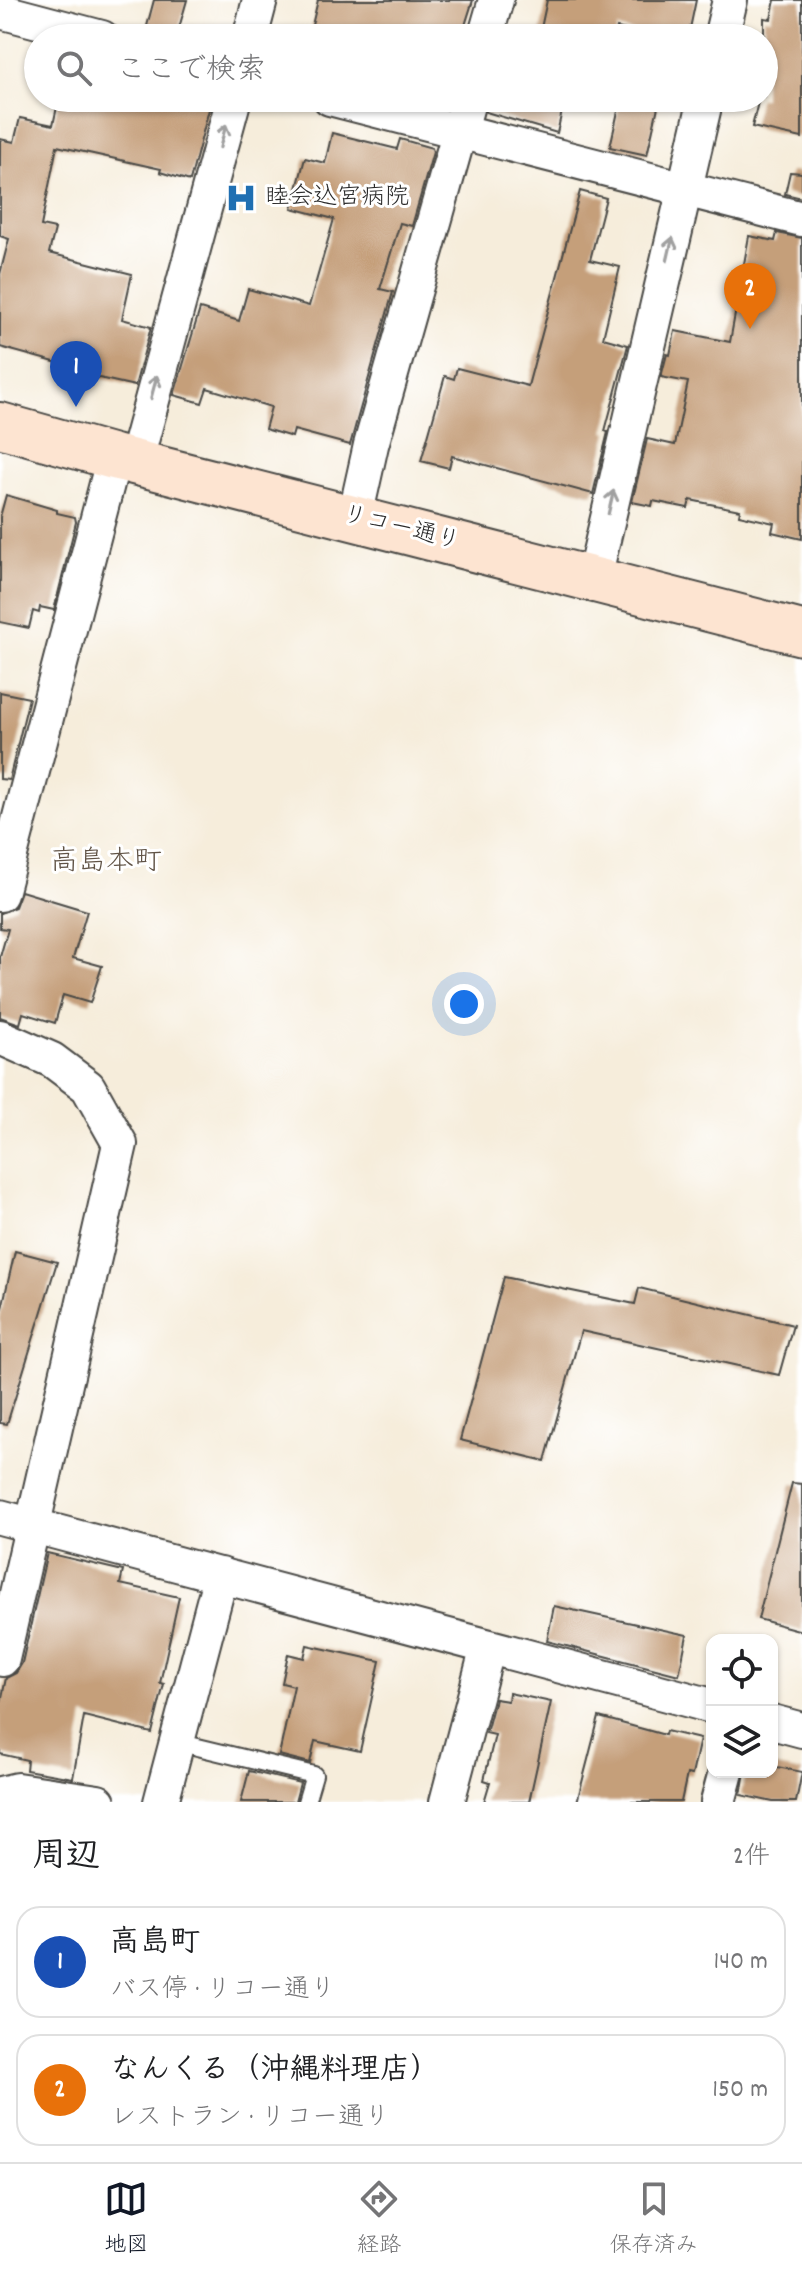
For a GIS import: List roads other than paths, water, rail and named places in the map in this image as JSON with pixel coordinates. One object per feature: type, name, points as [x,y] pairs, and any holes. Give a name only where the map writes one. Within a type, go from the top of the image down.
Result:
[{"type":"main road","name":"リコー通り","points":[[0,425],[125,460],[802,633]]},
{"type":"street","points":[[254,24],[260,0]]},
{"type":"street","points":[[489,24],[496,0]]},
{"type":"street","points":[[724,24],[730,0]]},
{"type":"street","points":[[0,11],[49,24]]},
{"type":"street","points":[[0,894],[125,460],[230,112]]},
{"type":"street","points":[[385,112],[802,219]]},
{"type":"street","points":[[355,517],[371,445],[465,112]]},
{"type":"street","points":[[594,578],[703,112]]},
{"type":"street","points":[[0,1037],[52,1060],[88,1087],[120,1144],[2,1659]]},
{"type":"street","points":[[0,1517],[706,1704]]},
{"type":"street","points":[[161,1802],[221,1575]]},
{"type":"street","points":[[447,1802],[488,1647]]},
{"type":"street","points":[[778,1724],[802,1730]]},
{"type":"street","points":[[718,1802],[724,1778]]},
{"type":"street","points":[[0,1794],[17,1790],[98,1802]]},
{"type":"lane","points":[[177,1742],[314,1775],[306,1802]]},
{"type":"place","name":"睦会込宮病院","points":[[241,198]]},
{"type":"place","name":"なんくる（沖縄料理店）","points":[[750,329]]},
{"type":"place","name":"高島町","points":[[76,407]]},
{"type":"district","name":"高島本町","points":[[106,864]]}]
